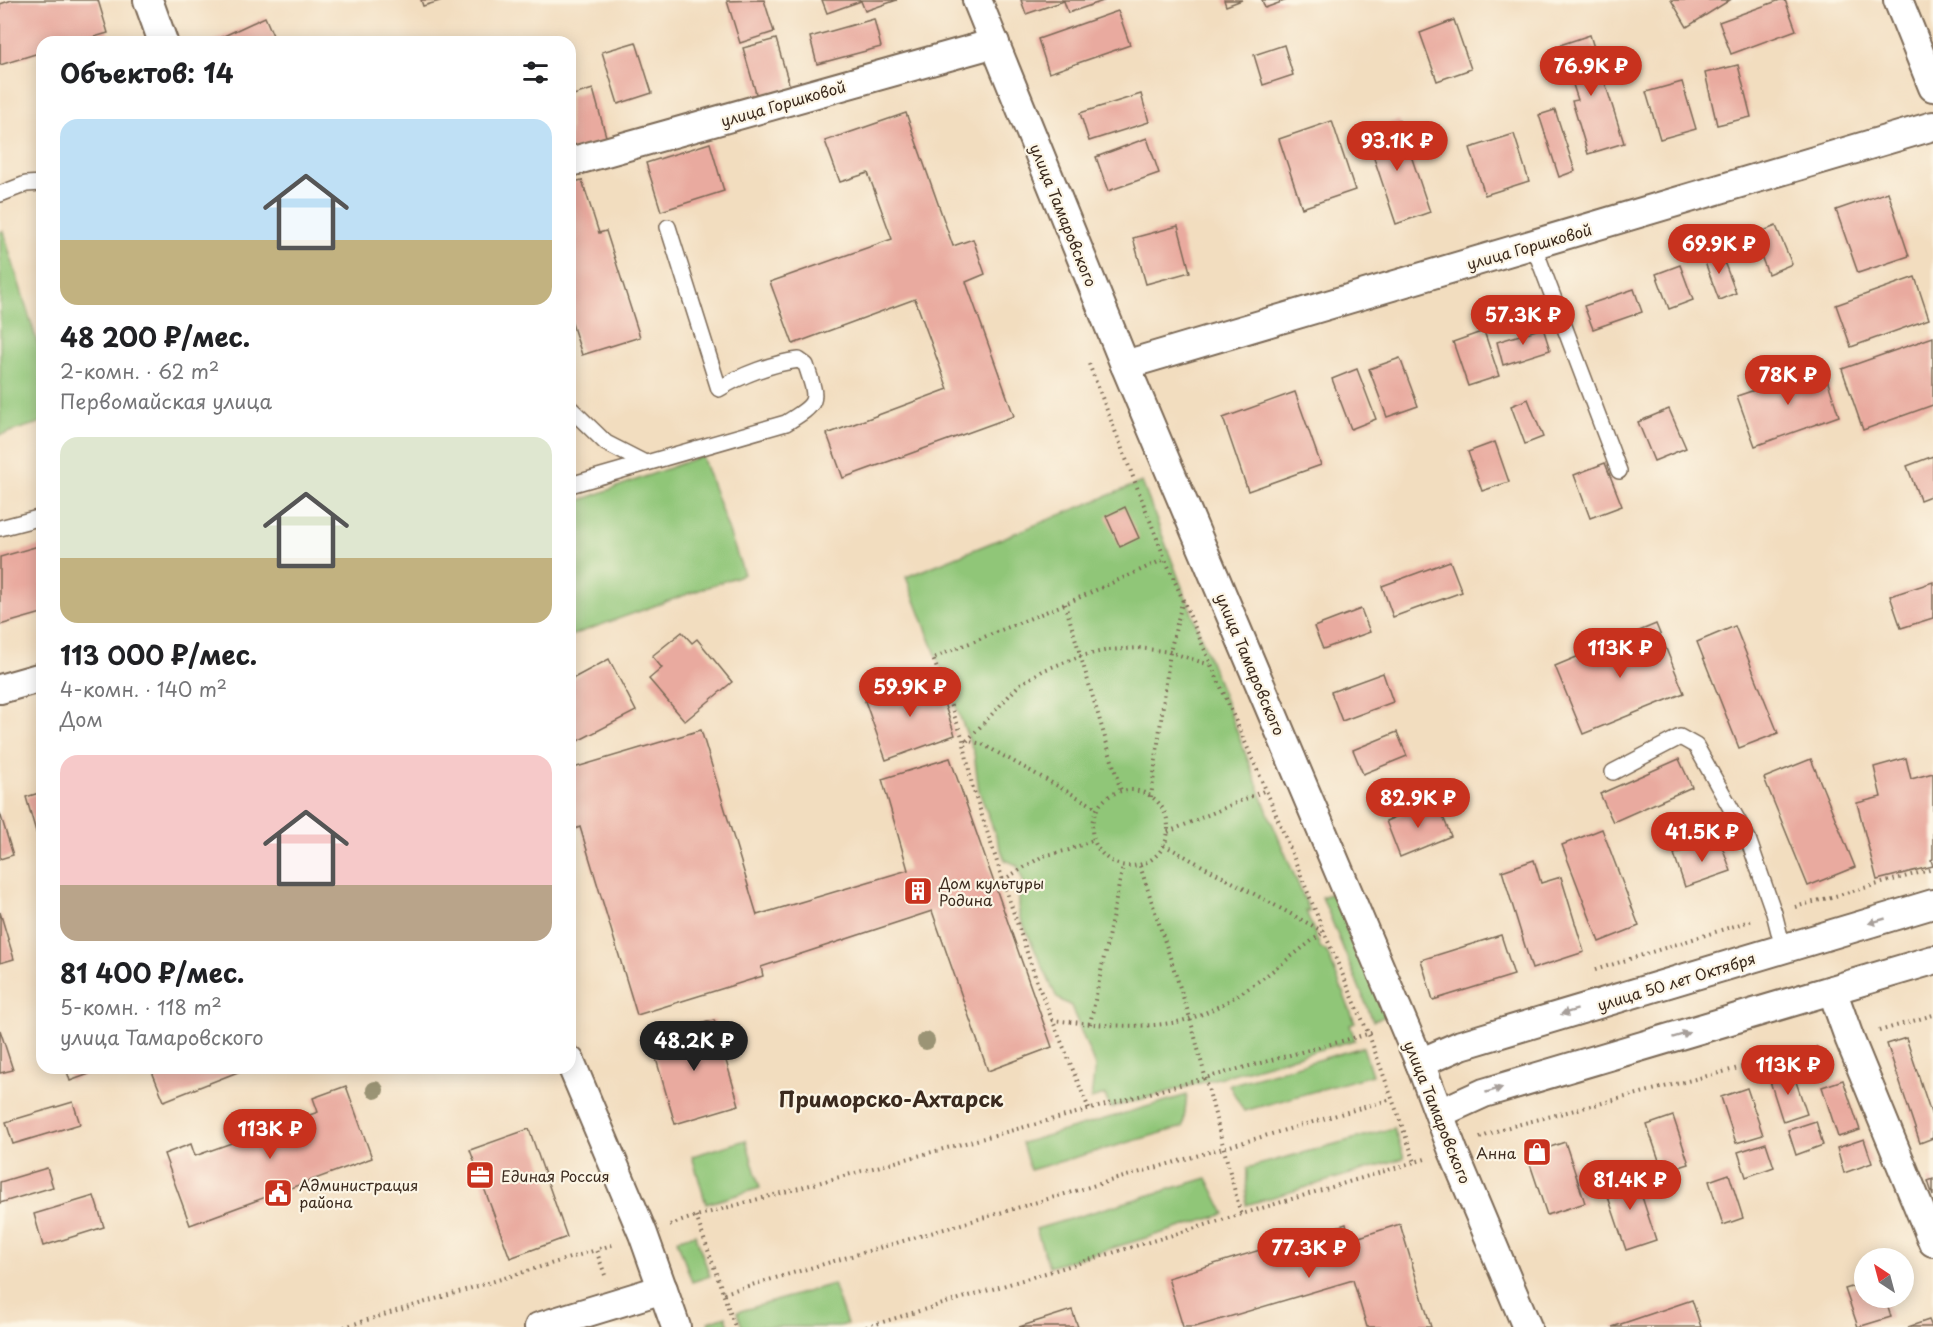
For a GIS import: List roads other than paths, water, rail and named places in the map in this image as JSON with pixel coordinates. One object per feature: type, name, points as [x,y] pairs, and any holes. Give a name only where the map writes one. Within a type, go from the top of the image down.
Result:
[{"type":"street","points":[[148,0],[161,36]]},
{"type":"street","name":"улица Тамаровского","points":[[977,0],[1125,365],[1420,1063],[1453,1151],[1527,1327]]},
{"type":"street","points":[[1898,0],[1933,87]]},
{"type":"street","name":"улица Горшковой","points":[[576,160],[995,43]]},
{"type":"street","name":"улица Горшковой","points":[[1125,365],[1933,126]]},
{"type":"street","points":[[0,689],[36,679]]},
{"type":"street","name":"улица 50 лет Октября","points":[[1420,1063],[1461,1045],[1933,904]]},
{"type":"street","points":[[1440,1113],[1484,1093],[1933,960]]},
{"type":"street","points":[[1832,990],[1850,1040],[1933,1242]]},
{"type":"street","points":[[575,1074],[643,1234],[663,1289],[667,1325]]},
{"type":"street","points":[[538,1327],[663,1289]]},
{"type":"lane","points":[[0,194],[26,184],[36,183]]},
{"type":"lane","points":[[576,483],[786,423],[809,409],[815,394],[806,365],[799,360],[774,365],[740,377],[719,389],[668,227]]},
{"type":"lane","points":[[1533,244],[1619,471]]},
{"type":"lane","points":[[576,414],[606,442],[645,463]]},
{"type":"lane","points":[[0,528],[36,519]]},
{"type":"lane","points":[[1613,772],[1680,737],[1696,746],[1748,839],[1774,913],[1783,948]]},
{"type":"place","name":"Дом культуры Родина","points":[[918,891]]},
{"type":"place","name":"Анна","points":[[1537,1152]]},
{"type":"place","name":"Единая Россия","points":[[480,1175]]},
{"type":"place","name":"Администрация района","points":[[278,1193]]},
{"type":"district","name":"Приморско-Ахтарск","points":[[891,1098]]}]
